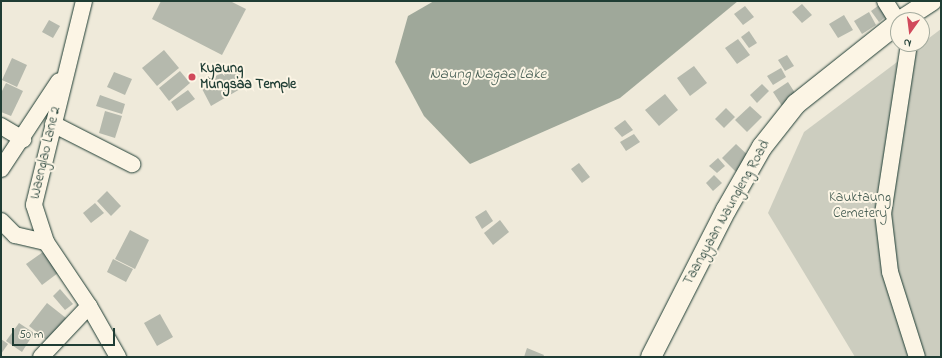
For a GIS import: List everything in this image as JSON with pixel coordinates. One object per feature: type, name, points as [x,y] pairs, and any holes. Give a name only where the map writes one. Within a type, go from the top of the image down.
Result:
[{"type":"street","name":"Waenglao Lane 2","points":[[84,1],[34,205],[46,242],[89,306],[118,357]]},
{"type":"street","points":[[885,1],[892,12]]},
{"type":"street","name":"Taangyaan Naungleng Road","points":[[650,357],[726,210],[762,147],[796,104],[890,28]]},
{"type":"street","points":[[908,52],[882,213],[890,272],[917,357]]},
{"type":"street","points":[[1,170],[23,139],[66,70]]},
{"type":"street","points":[[53,124],[132,164]]},
{"type":"street","points":[[1,126],[23,139]]},
{"type":"street","points":[[1,221],[15,235],[46,242]]},
{"type":"street","points":[[41,357],[89,306]]},
{"type":"green space","name":"Kauktaung Cemetery","points":[[941,29],[941,357],[855,357],[768,213],[804,132],[910,52],[930,52],[930,37]]},
{"type":"water","name":"Naung Nagaa Lake","points":[[434,1],[738,1],[620,98],[470,164],[424,116],[395,62],[408,16]]},
{"type":"building","points":[[161,1],[230,1],[246,9],[222,55],[152,19]]},
{"type":"building","points":[[882,3],[887,16],[879,22],[871,11]]},
{"type":"building","points":[[802,4],[812,15],[802,23],[792,12]]},
{"type":"building","points":[[745,6],[754,17],[743,25],[734,14]]},
{"type":"building","points":[[869,12],[876,25],[862,34],[854,21]]},
{"type":"building","points":[[844,15],[853,30],[838,38],[829,24]]},
{"type":"building","points":[[49,20],[60,26],[53,38],[42,32]]},
{"type":"building","points":[[749,31],[757,43],[749,48],[741,37]]},
{"type":"building","points":[[738,39],[750,55],[737,64],[725,48]]},
{"type":"building","points":[[164,50],[179,68],[157,86],[142,68]]},
{"type":"building","points":[[787,55],[794,66],[785,71],[778,60]]},
{"type":"building","points":[[12,58],[27,65],[17,87],[2,80]]},
{"type":"building","points":[[235,65],[247,85],[211,106],[200,85]]},
{"type":"building","points":[[694,66],[707,83],[690,96],[677,78]]},
{"type":"building","points":[[781,68],[786,77],[773,85],[767,76]]},
{"type":"building","points":[[180,71],[190,83],[169,101],[159,88]]},
{"type":"building","points":[[114,72],[132,79],[125,95],[107,87]]},
{"type":"building","points":[[788,82],[797,96],[782,106],[773,92]]},
{"type":"building","points":[[6,83],[23,91],[11,116],[1,112],[1,93]]},
{"type":"building","points":[[762,84],[769,91],[757,103],[750,95]]},
{"type":"building","points":[[188,90],[195,99],[177,111],[171,102]]},
{"type":"building","points":[[665,94],[678,110],[659,126],[645,110]]},
{"type":"building","points":[[100,95],[125,104],[122,114],[96,106]]},
{"type":"building","points":[[750,106],[762,117],[747,132],[735,120]]},
{"type":"building","points":[[726,108],[735,117],[724,128],[715,119]]},
{"type":"building","points":[[105,111],[122,116],[115,138],[99,133]]},
{"type":"building","points":[[625,120],[633,130],[622,137],[614,128]]},
{"type":"building","points":[[634,134],[640,142],[626,151],[620,142]]},
{"type":"building","points":[[736,144],[752,159],[737,173],[722,158]]},
{"type":"building","points":[[718,158],[725,166],[717,173],[709,166]]},
{"type":"building","points":[[579,163],[590,177],[582,183],[571,169]]},
{"type":"building","points":[[714,175],[722,183],[713,191],[706,183]]},
{"type":"building","points":[[107,191],[121,206],[111,216],[97,201]]},
{"type":"building","points":[[95,203],[104,213],[91,223],[83,213]]},
{"type":"building","points":[[486,210],[493,221],[482,229],[475,217]]},
{"type":"building","points":[[500,220],[509,232],[493,245],[484,233]]},
{"type":"building","points":[[130,230],[149,240],[135,269],[115,259]]},
{"type":"building","points":[[43,252],[58,273],[42,285],[26,264]]},
{"type":"building","points":[[113,259],[133,269],[126,282],[107,272]]},
{"type":"building","points":[[60,289],[73,304],[65,310],[53,296]]},
{"type":"building","points":[[47,303],[66,318],[48,341],[29,326]]},
{"type":"building","points":[[160,314],[173,337],[157,346],[144,323]]},
{"type":"building","points":[[19,323],[34,333],[22,352],[6,341]]},
{"type":"building","points":[[1,339],[8,344],[1,354]]},
{"type":"building","points":[[527,348],[544,355],[543,357],[524,357]]},
{"type":"place","name":"Kyaung Mungsaa Temple","points":[[192,77]]}]
